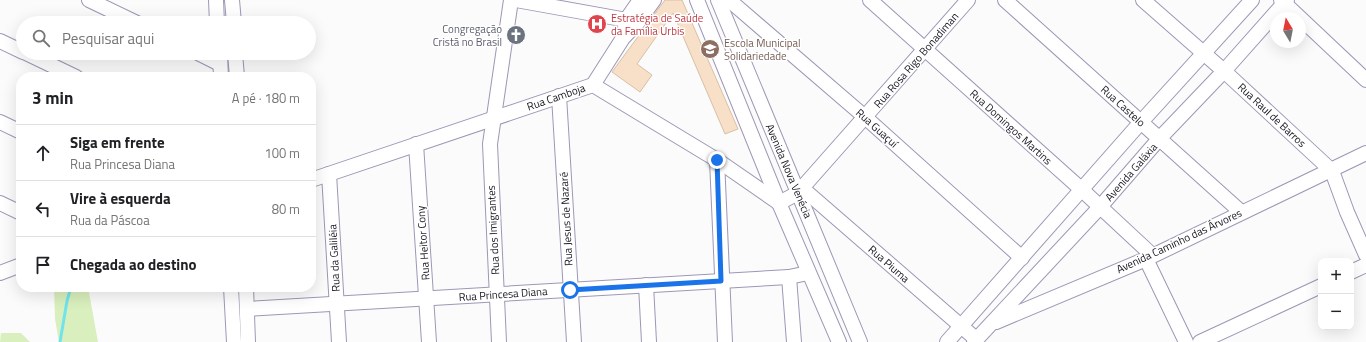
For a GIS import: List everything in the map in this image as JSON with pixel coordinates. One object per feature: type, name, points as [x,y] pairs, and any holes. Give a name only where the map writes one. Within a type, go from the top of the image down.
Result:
[{"type":"street","points":[[89,0],[122,16]]},
{"type":"street","points":[[216,0],[217,16]]},
{"type":"street","points":[[232,0],[233,16]]},
{"type":"street","name":"Rua dos Imigrantes","points":[[499,342],[490,144],[511,0]]},
{"type":"street","points":[[516,0],[632,21]]},
{"type":"street","points":[[593,85],[623,38],[632,21],[640,0]]},
{"type":"street","points":[[632,21],[654,0]]},
{"type":"street","name":"Avenida Nova Venécia","points":[[697,0],[808,273],[839,342]]},
{"type":"street","name":"Rua Domingos Martins","points":[[870,0],[924,50],[1081,189],[1149,257]]},
{"type":"street","name":"Rua Rosa Rigo Bonadiman","points":[[779,203],[800,190],[968,0]]},
{"type":"street","name":"Rua Castelo","points":[[1005,0],[1241,212]]},
{"type":"street","name":"Rua Raul de Barros","points":[[1143,0],[1224,71],[1332,171],[1346,212],[1366,255]]},
{"type":"street","points":[[947,342],[1202,53],[1252,0]]},
{"type":"street","points":[[1284,1],[1366,80]]},
{"type":"street","name":"Avenida Galáxia","points":[[975,341],[1100,207],[1159,139],[1224,71],[1284,1]]},
{"type":"street","name":"Avenida Nova Venécia","points":[[724,2],[731,32],[800,190],[835,283],[860,342]]},
{"type":"street","name":"Rua Guaçuí","points":[[724,2],[865,117],[1022,258]]},
{"type":"street","points":[[713,39],[731,32]]},
{"type":"street","points":[[0,41],[16,48]]},
{"type":"street","points":[[41,60],[66,72]]},
{"type":"street","points":[[211,60],[220,65]]},
{"type":"street","points":[[235,60],[236,72]]},
{"type":"street","name":"Rua Camboja","points":[[316,178],[593,85],[717,160],[779,203]]},
{"type":"street","name":"Rua Jesus de Nazaré","points":[[559,96],[574,342]]},
{"type":"street","points":[[0,122],[16,130]]},
{"type":"street","name":"Rua Heitor Cony","points":[[416,144],[429,342]]},
{"type":"street","name":"Avenida Caminho das Árvores","points":[[990,324],[1149,257],[1241,212],[1332,171],[1366,153]]},
{"type":"street","points":[[717,160],[721,281],[725,342]]},
{"type":"street","name":"Rua da Galiléia","points":[[329,174],[339,342]]},
{"type":"street","name":"Rua Piuma","points":[[800,190],[961,326],[975,341]]},
{"type":"street","points":[[0,203],[16,211]]},
{"type":"street","points":[[1149,257],[1186,342]]},
{"type":"street","points":[[1354,271],[1366,265]]},
{"type":"street","points":[[0,273],[16,267]]},
{"type":"street","name":"Rua Princesa Diana","points":[[246,309],[789,277],[808,273]]},
{"type":"street","points":[[789,277],[794,342]]},
{"type":"street","points":[[817,293],[835,283]]},
{"type":"street","points":[[646,286],[649,342]]},
{"type":"street","points":[[1200,342],[1318,287]]},
{"type":"street","points":[[231,292],[234,342]]},
{"type":"street","points":[[246,292],[248,342]]},
{"type":"green space","points":[[54,292],[89,292],[98,342],[59,342],[55,319]]},
{"type":"green space","points":[[1,333],[21,333],[30,342],[0,342]]},
{"type":"building","points":[[665,0],[682,0],[738,129],[725,134],[673,13],[637,64],[652,75],[640,92],[612,72]]},
{"type":"waterway","points":[[60,342],[70,292]]},
{"type":"place","name":"Estratégia de Saúde da Família Urbis","points":[[597,24]]},
{"type":"place","name":"Congregação Cristã no Brasil","points":[[516,35]]},
{"type":"place","name":"Escola Municipal Solidariedade","points":[[710,49]]},
{"type":"route","points":[[570,290],[721,281],[717,160]]}]
